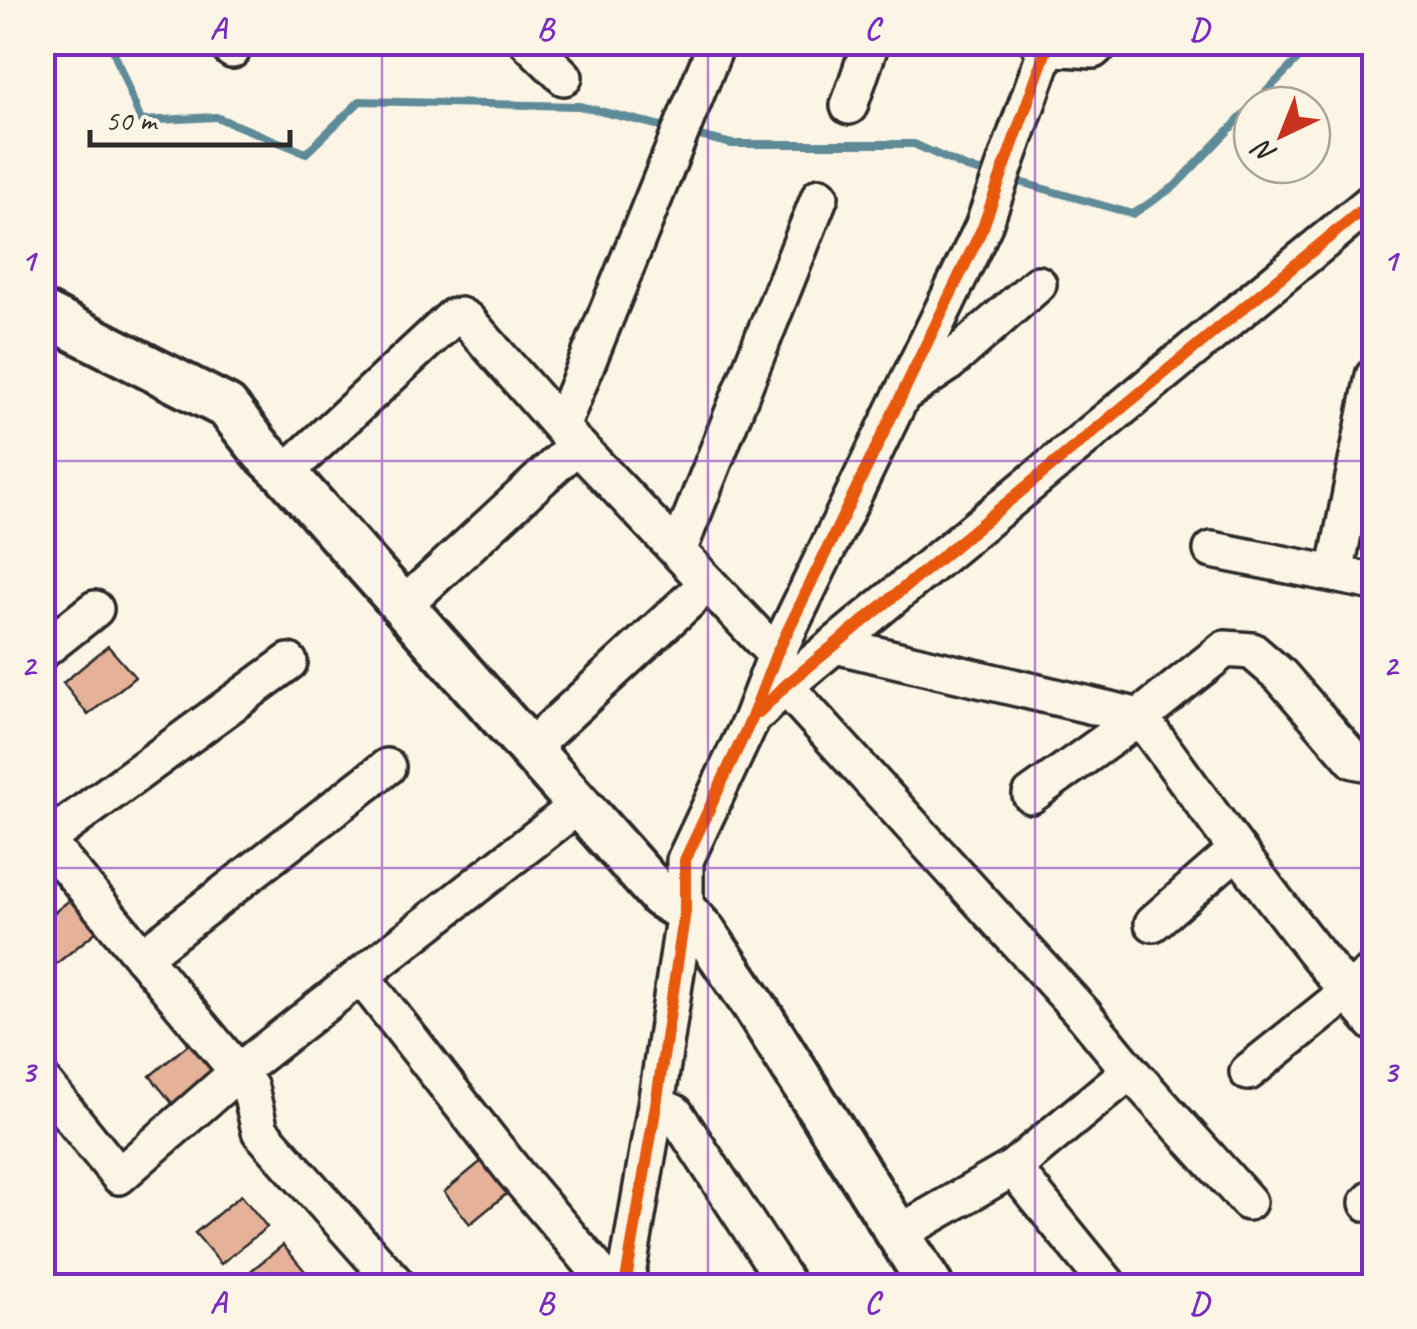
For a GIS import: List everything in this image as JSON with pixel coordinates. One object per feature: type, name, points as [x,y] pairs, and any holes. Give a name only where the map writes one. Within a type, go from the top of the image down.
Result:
[{"type":"main road","points":[[42,312],[227,407],[660,896],[685,911],[704,932],[931,1286]]},
{"type":"street","points":[[528,42],[564,77]]},
{"type":"street","points":[[403,606],[569,436],[672,152],[717,42]]},
{"type":"street","points":[[849,106],[871,42]]},
{"type":"street","points":[[626,1286],[685,911],[684,860],[752,720],[781,670],[902,394],[983,227],[1045,44],[1093,50],[1102,42]]},
{"type":"street","points":[[678,551],[820,196]]},
{"type":"street","points":[[781,670],[835,645],[1374,200]]},
{"type":"street","points":[[902,394],[946,366],[1038,284]]},
{"type":"street","points":[[285,473],[453,316],[467,320],[569,436],[708,583],[1248,1202]]},
{"type":"street","points":[[1335,574],[1374,376]]},
{"type":"street","points":[[1212,550],[1374,582]]},
{"type":"street","points":[[530,748],[708,583]]},
{"type":"street","points":[[42,651],[95,609]]},
{"type":"street","points":[[835,645],[1140,717],[1237,850],[1361,981],[1374,1022]]},
{"type":"street","points":[[1030,796],[1140,717],[1225,649],[1252,651],[1368,769]]},
{"type":"street","points":[[290,662],[44,838],[250,1088],[260,1132],[398,1286]]},
{"type":"street","points":[[142,957],[387,766]]},
{"type":"street","points":[[42,1082],[119,1176],[238,1072],[580,804]]},
{"type":"street","points":[[1153,923],[1237,850]]},
{"type":"street","points":[[361,976],[515,1173],[611,1286]]},
{"type":"street","points":[[1248,1072],[1361,981]]},
{"type":"street","points":[[898,1234],[1013,1168],[1130,1070]]},
{"type":"street","points":[[656,1104],[675,1113],[788,1286]]},
{"type":"street","points":[[1013,1168],[1109,1286]]},
{"type":"building","points":[[108,646],[135,677],[88,715],[63,683]]},
{"type":"building","points":[[71,899],[97,931],[51,968],[42,958],[42,922]]},
{"type":"building","points":[[196,1038],[222,1070],[176,1108],[150,1076]]},
{"type":"building","points":[[490,1154],[516,1186],[470,1224],[444,1192]]},
{"type":"building","points":[[241,1195],[267,1227],[221,1264],[195,1233]]},
{"type":"building","points":[[283,1245],[309,1276],[297,1286],[241,1286],[237,1282]]},
{"type":"waterway","points":[[110,42],[141,121],[216,117],[306,153],[360,101],[579,106],[673,129]]},
{"type":"waterway","points":[[1273,85],[1310,47],[1333,42]]},
{"type":"waterway","points":[[1359,42],[1374,47]]},
{"type":"waterway","points":[[1009,179],[1133,214],[1175,186],[1232,127]]},
{"type":"waterway","points":[[692,134],[732,144],[914,144],[967,168],[991,174]]},
{"type":"cycle path","points":[[625,1286],[685,911],[685,860],[751,720],[776,655],[983,227],[1049,42]]},
{"type":"cycle path","points":[[759,712],[785,686],[1374,200]]}]
